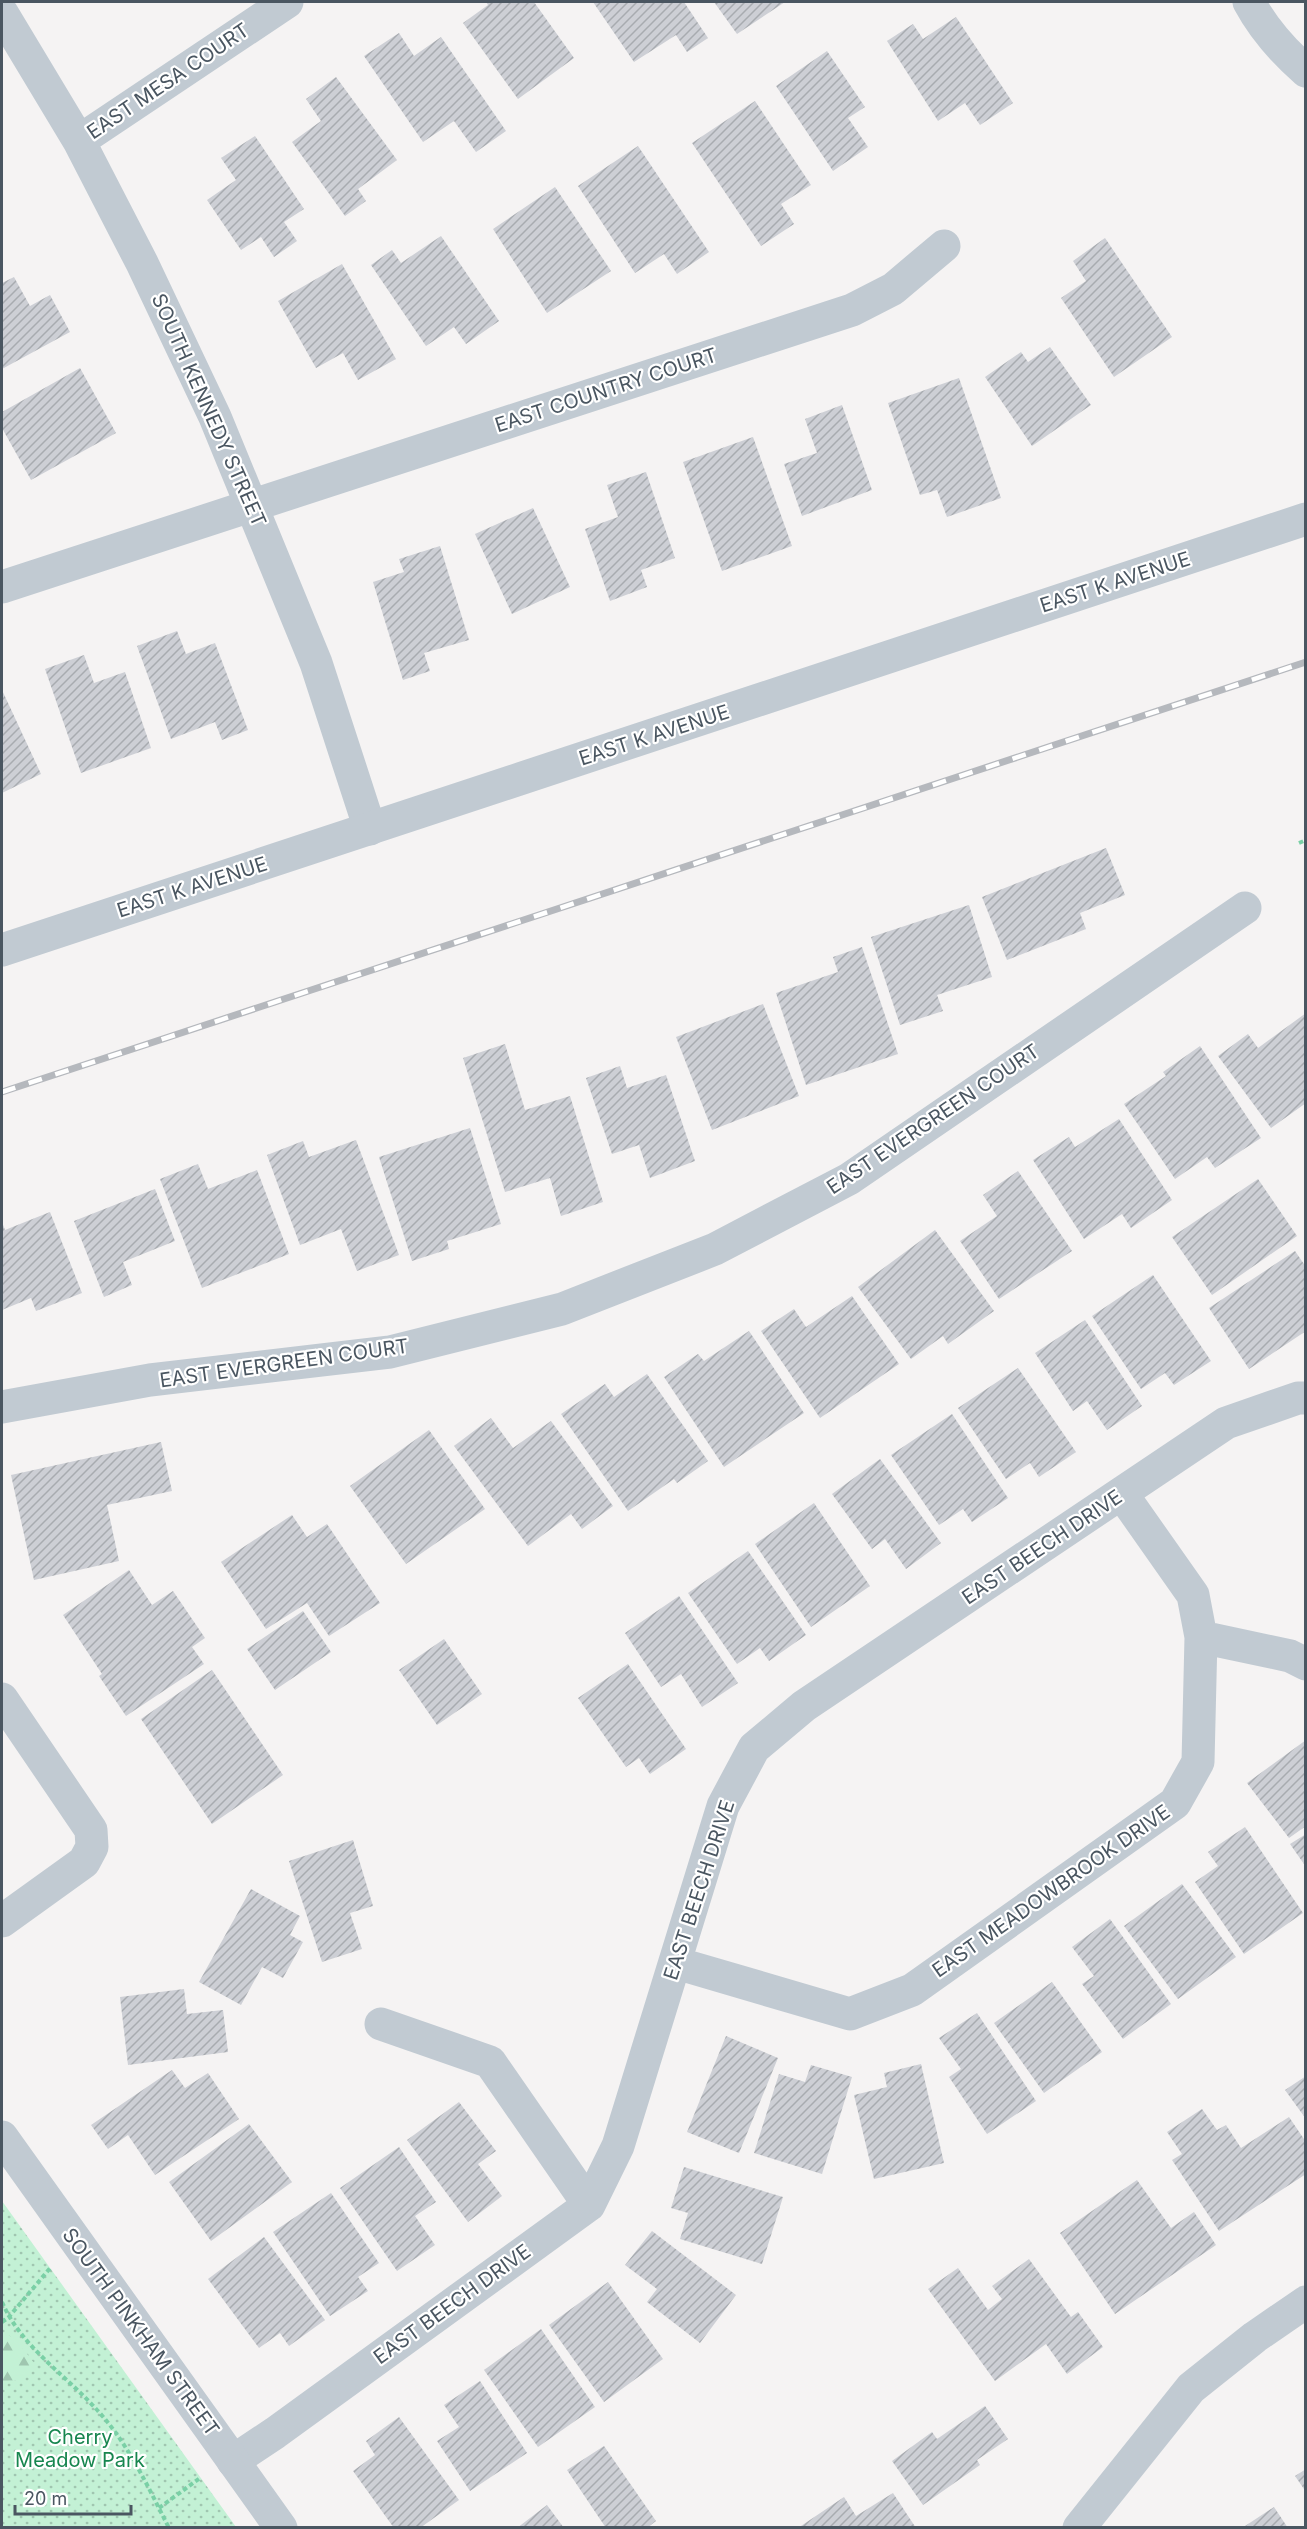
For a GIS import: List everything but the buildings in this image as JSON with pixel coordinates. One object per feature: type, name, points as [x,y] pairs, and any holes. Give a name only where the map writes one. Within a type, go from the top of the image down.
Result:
[{"type":"street","name":"EAST MESA COURT","points":[[79,141],[287,2]]},
{"type":"street","points":[[1249,2],[1269,33],[1305,71]]},
{"type":"street","name":"SOUTH KENNEDY STREET","points":[[2,13],[79,141],[142,263],[191,366],[252,505],[316,663],[370,829]]},
{"type":"street","name":"EAST COUNTRY COURT","points":[[2,588],[852,310],[893,289],[944,246]]},
{"type":"street","name":"EAST K AVENUE","points":[[2,950],[1305,519]]},
{"type":"street","name":"EAST EVERGREEN COURT","points":[[2,1407],[150,1380],[390,1352],[562,1309],[715,1249],[849,1179],[1245,908]]},
{"type":"street","name":"EAST BEECH DRIVE","points":[[233,2461],[590,2205],[618,2146],[723,1806],[754,1748],[804,1706],[1226,1424],[1298,1398],[1305,1398]]},
{"type":"street","name":"EAST MEADOWBROOK DRIVE","points":[[676,1963],[850,2014],[912,1990],[1175,1803],[1198,1762],[1201,1637],[1193,1595],[1122,1494]]},
{"type":"street","points":[[1201,1637],[1290,1656],[1305,1664]]},
{"type":"street","points":[[2,1699],[91,1830],[92,1847],[84,1862],[2,1921]]},
{"type":"street","points":[[381,2024],[490,2062],[590,2205]]},
{"type":"street","name":"SOUTH PINKHAM STREET","points":[[2,2137],[281,2528]]},
{"type":"street","points":[[1079,2528],[1191,2388],[1305,2301]]},
{"type":"path","points":[[1299,843],[1305,840]]},
{"type":"path","points":[[2,2322],[8,2318],[74,2238]]},
{"type":"path","points":[[2,2302],[8,2318],[41,2357],[98,2410],[121,2441],[139,2469],[169,2528]]},
{"type":"path","points":[[159,2508],[196,2480],[233,2461]]},
{"type":"green space","name":"Cherry Meadow Park","points":[[2,2201],[236,2527],[2,2527]]},
{"type":"green space","points":[[2,2333],[13,2338],[37,2366],[25,2377],[2,2381]]},
{"type":"railway","points":[[2,1092],[1306,662]]}]
